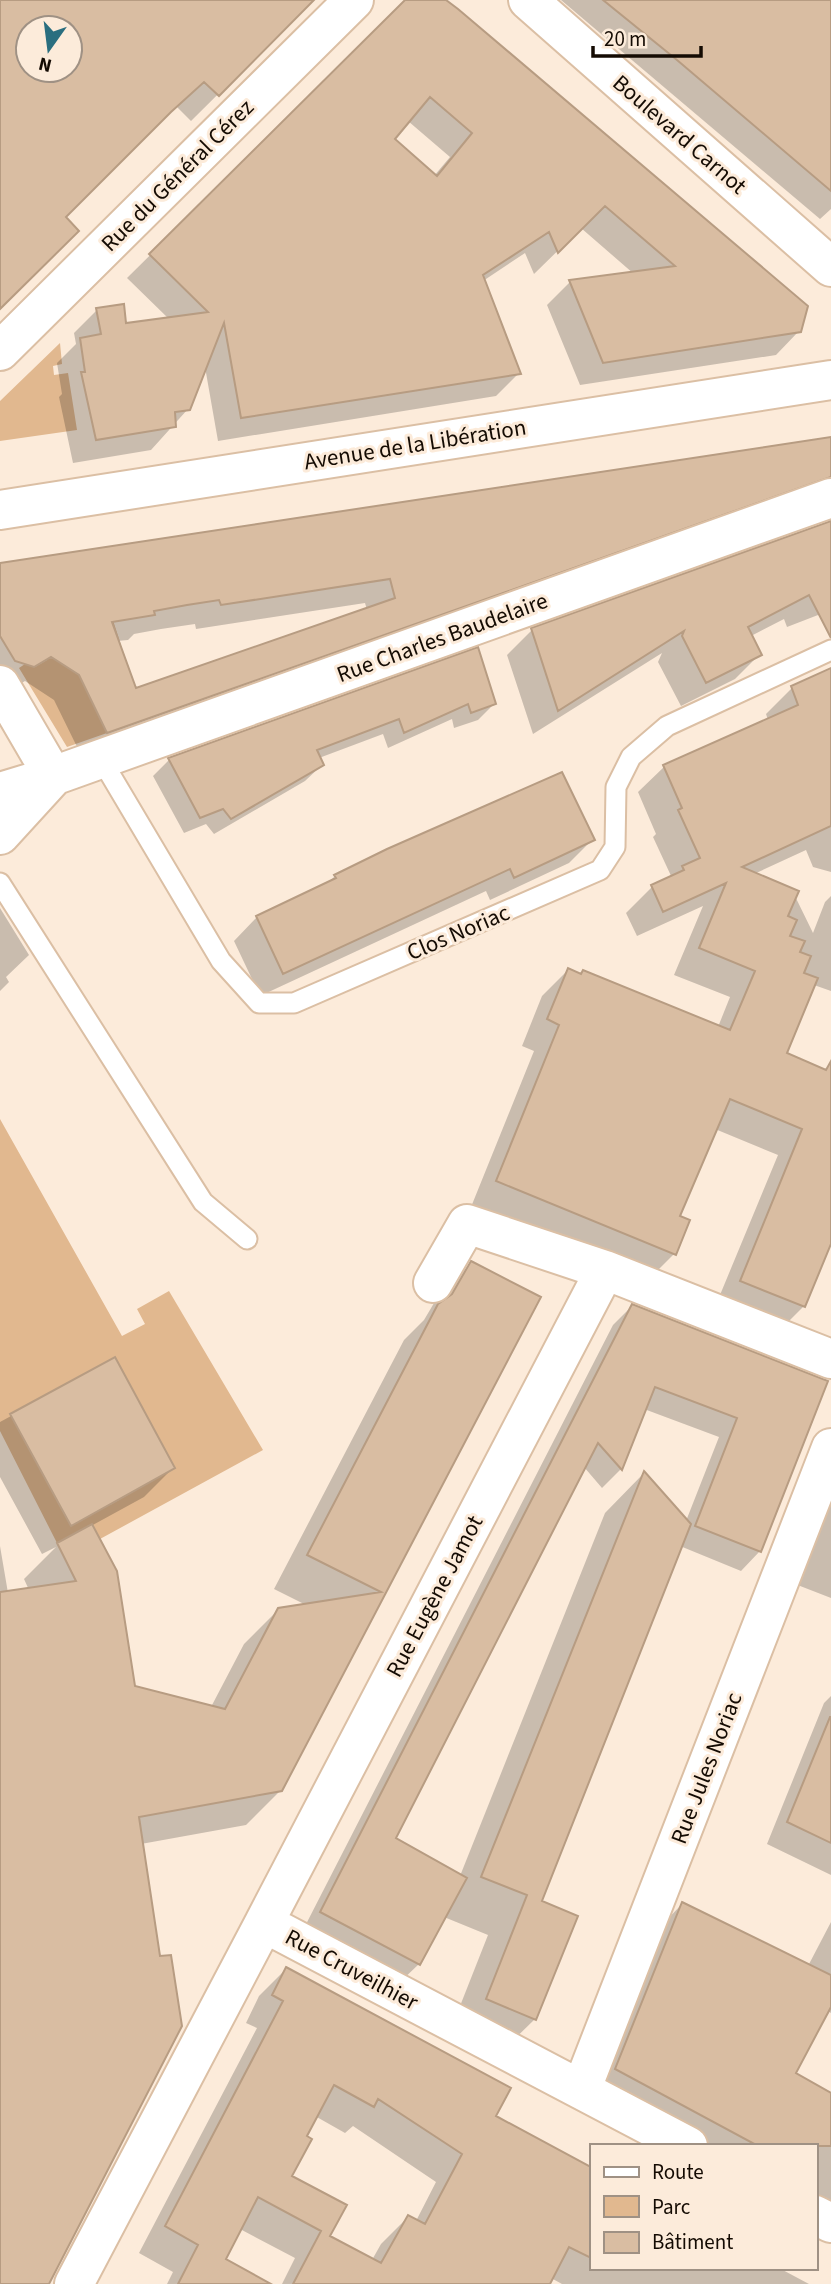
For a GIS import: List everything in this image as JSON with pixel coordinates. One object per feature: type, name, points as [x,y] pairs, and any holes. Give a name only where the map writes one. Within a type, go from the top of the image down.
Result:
[{"type":"street","name":"Rue du Général Cérez","points":[[0,351],[354,0]]},
{"type":"street","name":"Boulevard Carnot","points":[[528,0],[830,265]]},
{"type":"street","name":"Avenue de la Libération","points":[[0,510],[831,380]]},
{"type":"street","name":"Rue Charles Baudelaire","points":[[0,792],[54,776],[831,498]]},
{"type":"street","points":[[0,685],[54,776],[0,835]]},
{"type":"street","points":[[433,1283],[467,1224],[605,1270],[831,1359]]},
{"type":"street","name":"Rue Eugène Jamot","points":[[264,1923],[605,1270]]},
{"type":"street","name":"Rue Jules Noriac","points":[[582,2088],[831,1448]]},
{"type":"street","name":"Rue Cruveilhier","points":[[74,2284],[264,1923],[684,2144]]},
{"type":"lane","name":"Clos Noriac","points":[[102,759],[221,961],[259,1003],[294,1003],[600,870],[615,847],[616,787],[631,757],[667,726],[831,650]]},
{"type":"lane","points":[[0,883],[203,1202],[247,1240]]},
{"type":"green space","points":[[60,343],[62,364],[53,366],[54,375],[68,373],[77,430],[0,441],[0,401]]},
{"type":"green space","points":[[110,611],[127,664],[82,681],[107,733],[67,747],[19,668],[25,664],[35,667],[47,660],[50,650],[60,663],[70,657]]},
{"type":"green space","points":[[0,1119],[122,1336],[145,1324],[137,1309],[169,1291],[263,1450],[100,1539],[92,1524],[57,1543],[0,1431]],"holes":[[[114,1358],[175,1468],[110,1505],[103,1495],[64,1514],[10,1414]]]},
{"type":"building","points":[[0,0],[314,0],[219,96],[204,82],[171,112],[66,217],[79,231],[0,309]]},
{"type":"building","points":[[405,0],[446,0],[808,306],[801,332],[603,363],[569,280],[675,266],[605,206],[558,253],[549,232],[483,275],[521,374],[241,418],[224,323],[190,410],[175,412],[176,427],[96,440],[81,372],[85,372],[80,338],[101,334],[96,308],[124,304],[126,323],[208,312],[149,254]],"holes":[[[430,97],[472,133],[437,176],[395,139]]]},
{"type":"building","points":[[603,0],[831,0],[831,191],[677,60]]},
{"type":"building","points":[[831,437],[831,477],[107,733],[79,675],[51,657],[34,667],[15,661],[0,636],[0,563]],"holes":[[[390,579],[395,598],[136,688],[112,622],[155,615],[154,611],[219,600],[221,605]]]},
{"type":"building","points":[[831,521],[831,638],[809,595],[748,627],[762,655],[706,683],[682,636],[684,631],[558,711],[531,628]]},
{"type":"building","points":[[478,647],[496,704],[471,713],[468,704],[404,733],[399,719],[317,750],[324,765],[231,819],[223,809],[200,818],[168,758]]},
{"type":"building","points":[[831,668],[831,826],[742,867],[799,891],[788,916],[797,920],[790,936],[805,941],[800,952],[811,956],[804,973],[818,978],[787,1053],[826,1070],[831,1061],[831,1244],[805,1307],[740,1281],[802,1129],[730,1099],[680,1216],[690,1220],[676,1255],[496,1181],[559,1025],[547,1019],[568,968],[581,974],[583,970],[730,1030],[755,971],[699,948],[726,883],[663,912],[651,885],[684,870],[682,866],[700,858],[678,810],[682,808],[663,765],[798,705],[791,686]]},
{"type":"building","points":[[562,772],[595,840],[514,878],[510,869],[283,974],[256,916],[336,878],[334,875],[387,849]]},
{"type":"building","points":[[471,1261],[541,1297],[282,1791],[139,1817],[160,1956],[171,1955],[182,2026],[49,2284],[0,2284],[0,1592],[76,1581],[57,1543],[92,1524],[117,1571],[135,1686],[225,1709],[278,1608],[381,1592],[307,1555],[438,1304],[452,1294]]},
{"type":"building","points":[[632,1304],[828,1381],[761,1552],[695,1526],[737,1418],[655,1387],[622,1470],[598,1443],[396,1838],[467,1878],[420,1965],[320,1912]]},
{"type":"building","points":[[115,1357],[175,1468],[71,1526],[10,1414]]},
{"type":"building","points":[[644,1471],[691,1524],[542,1901],[578,1916],[536,2020],[486,1999],[527,1895],[481,1877]]},
{"type":"building","points":[[831,1717],[831,1843],[787,1822]]},
{"type":"building","points":[[682,1902],[831,1975],[831,2007],[796,2073],[831,2093],[831,2146],[754,2144],[615,2069]]},
{"type":"building","points":[[286,1967],[511,2088],[496,2116],[590,2166],[590,2258],[569,2247],[550,2284],[293,2284],[321,2231],[258,2197],[226,2259],[271,2284],[178,2284],[198,2245],[165,2226],[283,2001],[272,1995]],"holes":[[[334,2085],[374,2107],[378,2099],[462,2154],[425,2224],[408,2215],[381,2263],[330,2236],[347,2205],[292,2176],[312,2139],[307,2136]]]}]
